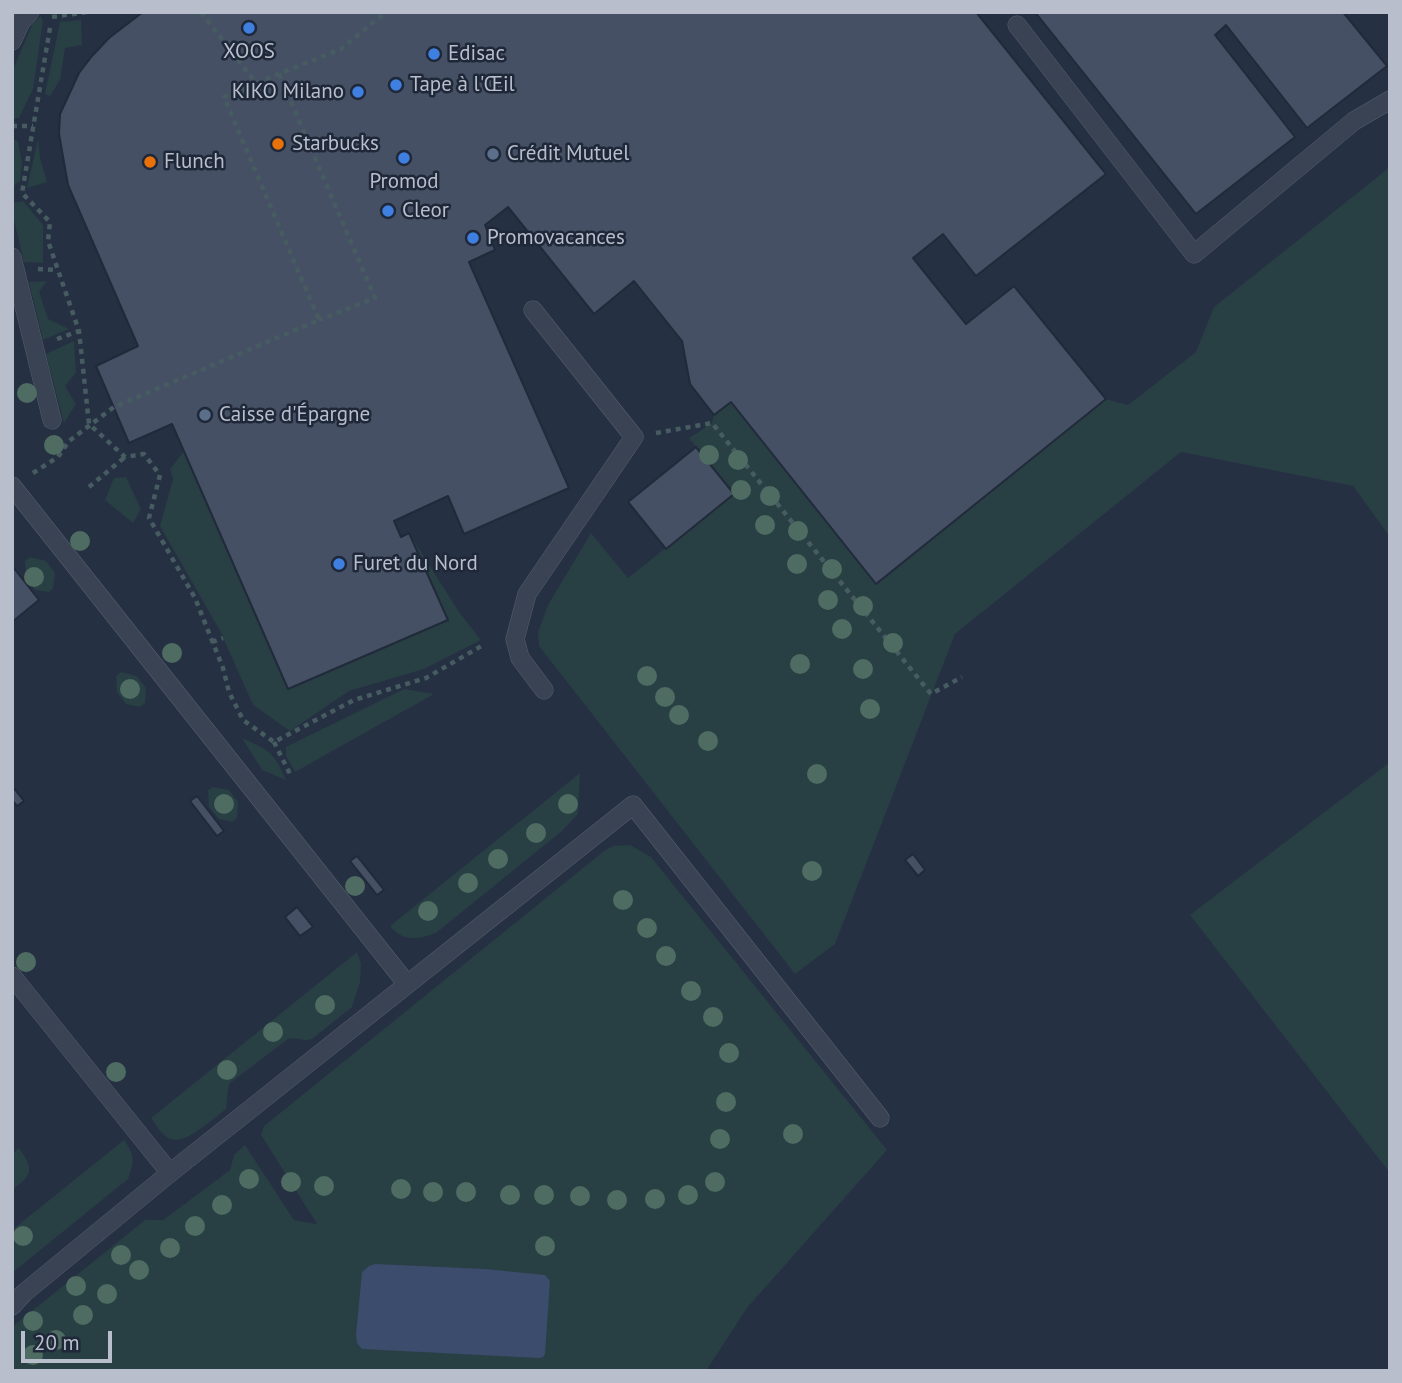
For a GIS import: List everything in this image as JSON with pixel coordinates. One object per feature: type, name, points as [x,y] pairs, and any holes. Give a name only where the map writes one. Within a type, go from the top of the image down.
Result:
[{"type":"lane","points":[[12,41],[21,22],[30,12]]},
{"type":"lane","points":[[1017,25],[1194,254],[1354,121],[1390,100]]},
{"type":"lane","points":[[12,257],[52,420]]},
{"type":"lane","points":[[533,310],[634,438],[527,594],[515,639],[520,658],[544,690]]},
{"type":"lane","points":[[13,486],[407,984]]},
{"type":"lane","points":[[16,1300],[170,1173],[633,804],[880,1118]]},
{"type":"lane","points":[[12,976],[170,1173]]},
{"type":"path","points":[[22,193],[52,17],[87,12]]},
{"type":"path","points":[[201,12],[256,83]]},
{"type":"path","points":[[319,320],[224,97],[341,49],[386,12]]},
{"type":"path","points":[[13,486],[58,457],[69,441],[114,407],[375,298],[279,74]]},
{"type":"path","points":[[12,126],[33,126]]},
{"type":"path","points":[[12,193],[22,193],[50,222],[48,241],[79,331],[89,424],[125,457]]},
{"type":"path","points":[[634,438],[712,423],[931,694],[962,677]]},
{"type":"path","points":[[89,487],[125,457],[144,454],[160,475],[149,518],[195,598],[223,668],[229,692],[243,720],[274,742],[291,776]]},
{"type":"path","points":[[212,642],[223,638]]},
{"type":"path","points":[[274,742],[354,700],[426,678],[485,645]]},
{"type":"green space","points":[[41,16],[43,21],[33,89],[19,118],[12,119],[12,72],[33,23]]},
{"type":"green space","points":[[81,20],[82,45],[65,48],[60,80],[50,96],[45,94],[60,22]]},
{"type":"green space","points":[[12,139],[18,141],[22,163],[20,181],[12,187]]},
{"type":"green space","points":[[38,139],[47,182],[27,188]]},
{"type":"green space","points":[[1390,167],[1390,537],[1353,486],[1181,452],[955,634],[835,944],[795,974],[539,646],[538,632],[548,605],[591,533],[628,578],[733,494],[689,438],[712,423],[714,415],[731,402],[876,584],[1106,399],[1128,405],[1196,352],[1214,307]]},
{"type":"green space","points":[[23,201],[43,225],[43,263],[24,262],[12,203]]},
{"type":"green space","points":[[47,281],[39,292],[48,319],[69,329],[43,340],[29,282]]},
{"type":"green space","points":[[74,341],[76,373],[65,386],[76,404],[64,423],[46,354]]},
{"type":"green space","points":[[184,451],[288,688],[448,620],[409,533],[459,612],[481,640],[424,669],[349,691],[290,731],[253,705],[220,631],[160,526],[173,479],[170,469]]},
{"type":"green space","points":[[126,477],[141,509],[133,523],[105,500],[114,478]]},
{"type":"green space","points":[[30,557],[46,561],[55,573],[53,588],[49,592],[35,590],[26,577],[25,561]]},
{"type":"green space","points":[[121,672],[137,676],[146,688],[145,703],[140,707],[126,704],[117,692],[116,676]]},
{"type":"green space","points":[[404,689],[434,694],[295,772],[286,756],[286,747]]},
{"type":"green space","points":[[242,738],[270,753],[286,780],[262,770]]},
{"type":"green space","points":[[1390,762],[1390,1173],[1190,915]]},
{"type":"green space","points":[[580,773],[578,814],[562,831],[436,933],[412,938],[401,935],[390,926]]},
{"type":"green space","points":[[213,787],[229,790],[238,802],[237,818],[232,822],[219,819],[209,807],[208,790]]},
{"type":"green space","points":[[630,845],[651,857],[887,1150],[747,1308],[706,1371],[12,1371],[12,1327],[145,1220],[163,1220],[230,1170],[234,1155],[245,1145],[294,1220],[317,1224],[261,1135],[264,1126],[604,851],[613,846]]},
{"type":"green space","points":[[357,952],[361,963],[360,982],[352,1007],[312,1039],[288,1039],[230,1083],[226,1109],[199,1130],[176,1140],[170,1139],[162,1132],[151,1118]]},
{"type":"green space","points":[[124,1140],[133,1159],[128,1179],[12,1273],[12,1230]]},
{"type":"green space","points":[[19,1148],[29,1172],[12,1190],[12,1154]]},
{"type":"water","points":[[375,1264],[485,1269],[545,1275],[550,1281],[545,1354],[539,1358],[362,1349],[357,1343],[356,1335],[362,1272]]},
{"type":"building","points":[[143,12],[976,12],[1106,174],[976,276],[943,234],[913,258],[966,324],[1014,286],[1106,399],[876,584],[731,402],[714,415],[690,384],[682,341],[634,281],[594,314],[508,207],[485,225],[495,250],[469,262],[569,488],[464,534],[448,496],[394,521],[401,537],[409,533],[448,620],[288,689],[172,424],[129,443],[96,366],[138,346],[68,185],[59,134],[60,114],[79,73],[92,56],[109,38]]},
{"type":"building","points":[[1035,12],[1343,12],[1387,66],[1307,128],[1226,25],[1215,35],[1295,137],[1196,214]]},
{"type":"building","points":[[696,447],[734,494],[666,549],[628,502]]},
{"type":"building","points":[[12,567],[39,600],[12,622]]},
{"type":"building","points":[[12,786],[24,801],[17,806],[12,800]]},
{"type":"building","points":[[197,796],[224,831],[217,836],[190,801]]},
{"type":"building","points":[[913,854],[925,870],[918,876],[905,860]]},
{"type":"building","points":[[357,856],[384,890],[377,895],[350,861]]},
{"type":"building","points":[[297,907],[313,927],[300,936],[285,917]]},
{"type":"place","name":"XOOS","points":[[249,28]]},
{"type":"place","name":"Edisac","points":[[434,54]]},
{"type":"place","name":"Tape à l'Œil","points":[[396,85]]},
{"type":"place","name":"KIKO Milano","points":[[358,92]]},
{"type":"place","name":"Starbucks","points":[[278,144]]},
{"type":"place","name":"Crédit Mutuel","points":[[493,154]]},
{"type":"place","name":"Promod","points":[[404,158]]},
{"type":"place","name":"Flunch","points":[[150,162]]},
{"type":"place","name":"Cleor","points":[[388,211]]},
{"type":"place","name":"Promovacances","points":[[473,238]]},
{"type":"place","name":"Caisse d'Épargne","points":[[205,415]]},
{"type":"place","name":"Furet du Nord","points":[[339,564]]}]
